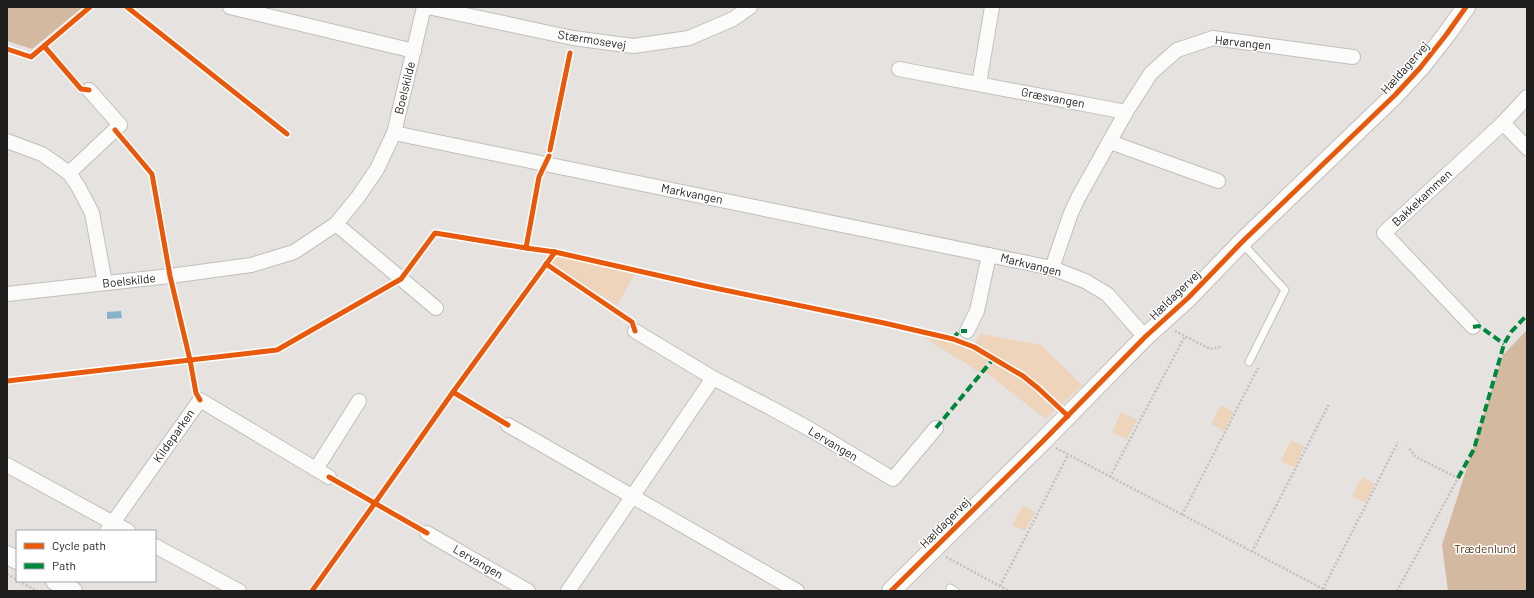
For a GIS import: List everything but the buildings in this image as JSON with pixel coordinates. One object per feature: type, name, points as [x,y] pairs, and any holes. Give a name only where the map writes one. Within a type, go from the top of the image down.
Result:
[{"type":"street","name":"Boelskilde","points":[[7,294],[105,284],[251,265],[294,252],[336,224],[358,197],[377,169],[394,133],[414,51],[230,7]]},
{"type":"street","points":[[414,51],[424,7]]},
{"type":"street","name":"Stærmosevej","points":[[428,7],[573,38],[633,46],[689,38],[733,19],[750,7]]},
{"type":"street","points":[[979,84],[992,7]]},
{"type":"street","name":"Hældagervej","points":[[891,591],[1043,441],[1145,337],[1188,298],[1242,242],[1395,95],[1420,68],[1466,7]]},
{"type":"street","name":"Hørvangen","points":[[1052,268],[1071,213],[1078,198],[1126,112],[1151,73],[1178,50],[1213,38],[1353,57]]},
{"type":"street","name":"Græsvangen","points":[[899,69],[1126,112]]},
{"type":"street","points":[[69,173],[120,125],[89,90]]},
{"type":"street","name":"Bakkekammen","points":[[1473,327],[1384,233],[1503,123],[1527,97]]},
{"type":"street","points":[[1503,123],[1527,148]]},
{"type":"street","name":"Markvangen","points":[[394,133],[990,254],[1052,268],[1085,281],[1107,294],[1145,337]]},
{"type":"street","points":[[7,141],[42,154],[69,173],[78,186],[92,213],[105,284]]},
{"type":"street","points":[[1110,142],[1218,181]]},
{"type":"street","points":[[336,224],[436,308]]},
{"type":"street","name":"Markvangen","points":[[968,331],[977,311],[990,254]]},
{"type":"street","name":"Lervangen","points":[[634,331],[713,378],[771,408],[893,479],[936,428]]},
{"type":"street","points":[[568,591],[713,378]]},
{"type":"street","name":"Kildeparken","points":[[110,527],[200,400],[329,476]]},
{"type":"street","points":[[316,468],[359,401]]},
{"type":"street","points":[[508,425],[797,591]]},
{"type":"street","points":[[7,464],[110,527],[124,530]]},
{"type":"street","name":"Lervangen","points":[[427,533],[528,591]]},
{"type":"street","points":[[156,547],[238,591]]},
{"type":"street","points":[[7,555],[16,560]]},
{"type":"lane","points":[[1242,242],[1285,290],[1249,362]]},
{"type":"path","points":[[1110,477],[1185,336]]},
{"type":"path","points":[[1182,515],[1258,367]]},
{"type":"path","points":[[1252,552],[1328,404]]},
{"type":"path","points":[[1043,441],[1327,591]]},
{"type":"path","points":[[1323,589],[1398,442]]},
{"type":"path","points":[[1397,591],[1458,478],[1416,456],[1408,447]]},
{"type":"path","points":[[1000,586],[1068,455]]},
{"type":"path","points":[[7,574],[16,579]]},
{"type":"path","points":[[21,582],[37,591]]},
{"type":"shaded area","points":[[558,255],[636,272],[617,305],[549,264],[555,256]]},
{"type":"shaded area","points":[[919,334],[960,344],[986,357],[988,359],[987,363],[979,372]]},
{"type":"shaded area","points":[[980,334],[1041,345],[1082,385],[1061,405],[1039,385],[1010,364],[977,347],[975,344]]},
{"type":"shaded area","points":[[998,363],[1023,380],[1057,408],[1046,419],[985,372],[991,365]]},
{"type":"shaded area","points":[[1221,405],[1234,412],[1224,431],[1211,424]]},
{"type":"shaded area","points":[[1121,412],[1137,420],[1127,439],[1112,432]]},
{"type":"shaded area","points":[[1291,440],[1304,446],[1295,467],[1281,461]]},
{"type":"shaded area","points":[[1362,477],[1375,484],[1365,503],[1352,496]]},
{"type":"shaded area","points":[[1023,506],[1035,512],[1025,531],[1012,525]]},
{"type":"green space","points":[[7,7],[83,7],[32,49],[7,41]]},
{"type":"green space","name":"Trædenlund","points":[[1527,330],[1527,591],[1448,591],[1442,545],[1503,355]]},
{"type":"water","points":[[121,311],[122,318],[107,319],[107,312]]},
{"type":"marked path","points":[[1458,478],[1474,449],[1504,344],[1511,332],[1527,315]]},
{"type":"marked path","points":[[1473,327],[1479,326],[1504,344]]},
{"type":"marked path","points":[[953,339],[959,331],[967,331]]},
{"type":"marked path","points":[[936,428],[994,358]]},
{"type":"cycle path","points":[[7,49],[31,57],[90,7]]},
{"type":"cycle path","points":[[127,7],[287,134]]},
{"type":"cycle path","points":[[891,591],[1043,441],[1145,337],[1188,298],[1242,242],[1395,95],[1420,68],[1466,7]]},
{"type":"cycle path","points":[[44,46],[81,89],[89,90]]},
{"type":"cycle path","points":[[550,150],[570,53]]},
{"type":"cycle path","points":[[115,130],[152,174],[170,276],[190,360],[196,393],[200,400]]},
{"type":"cycle path","points":[[526,248],[539,177],[549,156]]},
{"type":"cycle path","points":[[7,381],[277,350],[401,279],[435,233],[555,252],[953,339],[974,347],[1023,376],[1068,416]]},
{"type":"cycle path","points":[[312,591],[453,392],[555,252]]},
{"type":"cycle path","points":[[546,264],[632,322],[635,331]]},
{"type":"cycle path","points":[[453,392],[508,425]]},
{"type":"cycle path","points":[[329,477],[427,533]]}]
